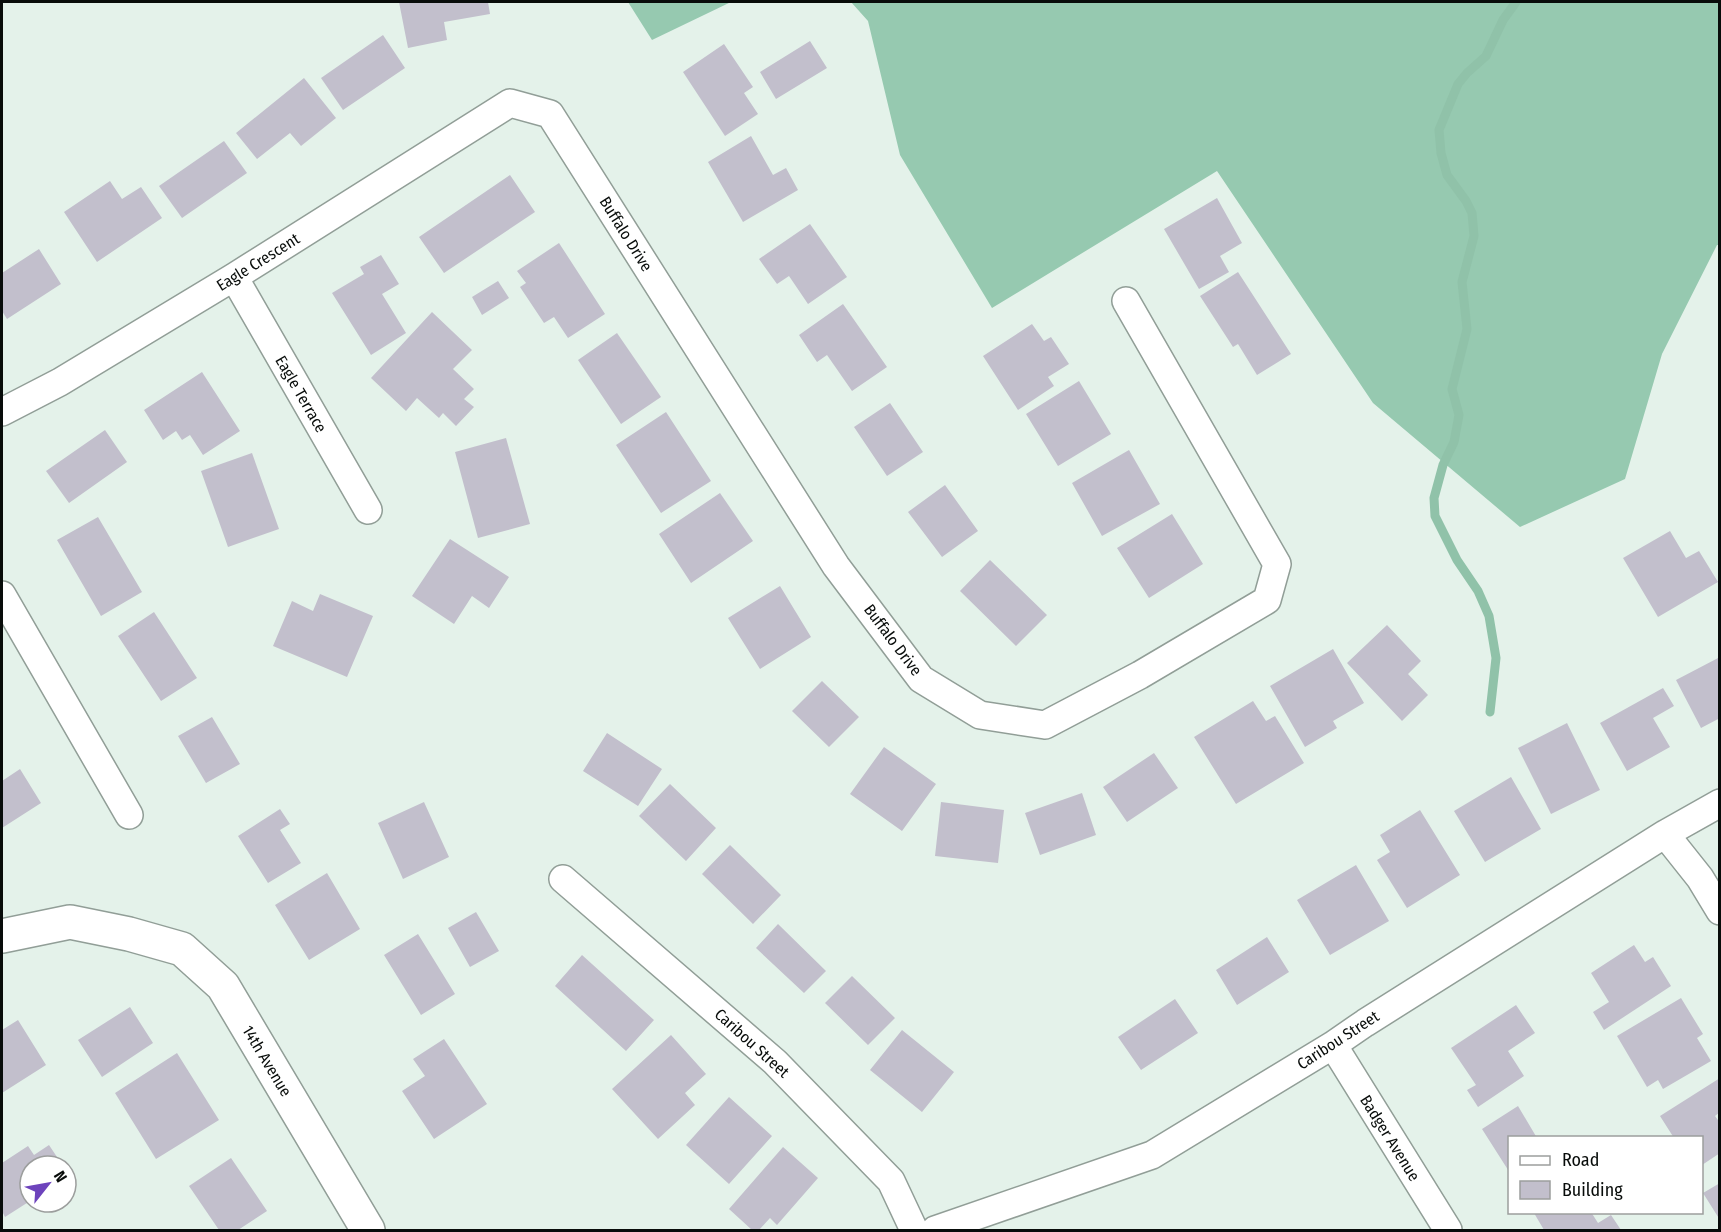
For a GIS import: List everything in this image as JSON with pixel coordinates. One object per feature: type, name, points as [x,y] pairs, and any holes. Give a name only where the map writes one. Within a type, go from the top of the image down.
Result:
[{"type":"street","name":"Eagle Crescent","points":[[2,412],[60,382],[234,277],[510,103]]},
{"type":"street","name":"Buffalo Drive","points":[[510,103],[550,114],[836,566],[921,679],[980,715],[1045,725],[1140,675],[1267,600],[1277,564],[1126,301]]},
{"type":"street","name":"Eagle Terrace","points":[[234,277],[368,510]]},
{"type":"street","points":[[2,595],[129,815]]},
{"type":"street","name":"Caribou Street","points":[[935,1230],[1152,1155],[1333,1045],[1665,834],[1719,803]]},
{"type":"street","points":[[1665,834],[1700,878],[1719,911]]},
{"type":"street","name":"Caribou Street","points":[[562,879],[775,1062],[891,1181],[914,1230]]},
{"type":"street","name":"14th Avenue","points":[[2,936],[70,922],[129,934],[183,950],[223,986],[368,1230]]},
{"type":"street","name":"Badger Avenue","points":[[1333,1045],[1448,1230]]},
{"type":"green space","points":[[628,2],[731,2],[652,40]]},
{"type":"green space","points":[[851,2],[1719,2],[1719,245],[1662,354],[1625,479],[1520,527],[1373,403],[1217,171],[992,308],[900,155],[868,21]]},
{"type":"building","points":[[399,2],[488,2],[490,14],[444,22],[447,40],[408,48]]},
{"type":"building","points":[[383,35],[405,68],[343,110],[321,78]]},
{"type":"building","points":[[810,41],[827,68],[776,99],[760,72]]},
{"type":"building","points":[[724,44],[753,87],[744,93],[758,114],[725,136],[683,72]]},
{"type":"building","points":[[304,78],[336,118],[301,146],[290,133],[257,159],[236,133]]},
{"type":"building","points":[[751,136],[773,175],[786,168],[798,190],[743,222],[708,162]]},
{"type":"building","points":[[224,141],[247,173],[182,218],[159,186]]},
{"type":"building","points":[[510,175],[535,212],[444,273],[419,237]]},
{"type":"building","points":[[110,181],[122,199],[141,187],[162,218],[97,262],[64,212]]},
{"type":"building","points":[[1217,198],[1242,243],[1220,256],[1229,272],[1199,289],[1164,229]]},
{"type":"building","points":[[810,224],[847,277],[808,304],[789,276],[777,284],[759,259]]},
{"type":"building","points":[[559,243],[605,314],[568,338],[554,317],[544,323],[520,287],[526,283],[517,271]]},
{"type":"building","points":[[39,249],[61,284],[7,319],[2,311],[2,273]]},
{"type":"building","points":[[381,255],[399,284],[382,294],[406,333],[371,355],[332,293],[364,274],[360,267]]},
{"type":"building","points":[[1238,272],[1291,354],[1257,375],[1238,344],[1233,347],[1200,296]]},
{"type":"building","points":[[498,281],[509,298],[482,315],[472,297]]},
{"type":"building","points":[[843,304],[887,367],[852,391],[827,355],[817,362],[799,335]]},
{"type":"building","points":[[432,312],[472,350],[453,369],[474,389],[464,399],[474,407],[456,426],[443,413],[439,418],[417,398],[406,411],[371,378]]},
{"type":"building","points":[[1032,324],[1044,341],[1051,337],[1069,364],[1048,377],[1054,386],[1018,410],[983,356]]},
{"type":"building","points":[[617,333],[661,397],[621,424],[578,360]]},
{"type":"building","points":[[202,372],[240,431],[203,455],[190,435],[182,440],[176,431],[163,440],[144,410]]},
{"type":"building","points":[[1079,381],[1111,434],[1058,466],[1026,414]]},
{"type":"building","points":[[890,403],[923,452],[887,476],[854,427]]},
{"type":"building","points":[[666,412],[711,481],[661,513],[616,445]]},
{"type":"building","points":[[105,430],[127,462],[69,503],[46,471]]},
{"type":"building","points":[[506,438],[530,524],[478,538],[455,452]]},
{"type":"building","points":[[1129,450],[1160,504],[1102,536],[1072,483]]},
{"type":"building","points":[[252,453],[279,529],[228,547],[201,471]]},
{"type":"building","points":[[945,485],[978,531],[942,557],[908,512]]},
{"type":"building","points":[[720,493],[753,541],[691,583],[659,534]]},
{"type":"building","points":[[1172,514],[1203,564],[1149,598],[1117,548]]},
{"type":"building","points":[[98,517],[142,592],[101,616],[57,540]]},
{"type":"building","points":[[1670,531],[1686,558],[1699,551],[1718,582],[1658,617],[1623,558]]},
{"type":"building","points":[[450,539],[509,577],[489,608],[472,596],[454,624],[412,596]]},
{"type":"building","points":[[990,560],[1047,615],[1016,646],[960,591]]},
{"type":"building","points":[[780,586],[811,637],[760,669],[728,618]]},
{"type":"building","points":[[320,594],[373,616],[347,677],[273,646],[292,601],[313,611]]},
{"type":"building","points":[[154,612],[197,678],[161,701],[118,636]]},
{"type":"building","points":[[1387,625],[1421,661],[1408,674],[1428,695],[1402,721],[1347,663]]},
{"type":"building","points":[[1333,649],[1364,703],[1333,721],[1337,728],[1305,747],[1270,686]]},
{"type":"building","points":[[1720,657],[1720,718],[1701,728],[1676,680]]},
{"type":"building","points":[[822,681],[859,717],[829,747],[792,711]]},
{"type":"building","points":[[1663,688],[1674,706],[1653,718],[1670,747],[1627,771],[1600,723]]},
{"type":"building","points":[[1253,701],[1266,721],[1275,716],[1304,763],[1236,804],[1194,737]]},
{"type":"building","points":[[212,717],[240,764],[206,783],[178,736]]},
{"type":"building","points":[[1567,723],[1600,790],[1551,814],[1518,748]]},
{"type":"building","points":[[607,733],[662,769],[638,806],[583,771]]},
{"type":"building","points":[[884,747],[936,784],[902,831],[850,794]]},
{"type":"building","points":[[1154,753],[1178,788],[1127,822],[1103,787]]},
{"type":"building","points":[[20,769],[41,803],[2,828],[2,781]]},
{"type":"building","points":[[1511,777],[1541,829],[1485,862],[1454,811]]},
{"type":"building","points":[[670,784],[716,828],[686,861],[639,816]]},
{"type":"building","points":[[1082,793],[1096,835],[1040,855],[1025,813]]},
{"type":"building","points":[[424,802],[449,857],[403,879],[378,823]]},
{"type":"building","points":[[941,802],[1004,810],[998,863],[935,856]]},
{"type":"building","points":[[280,809],[290,824],[280,830],[301,863],[268,883],[238,836]]},
{"type":"building","points":[[1420,810],[1460,875],[1407,908],[1377,860],[1390,852],[1380,835]]},
{"type":"building","points":[[730,845],[781,895],[753,924],[702,874]]},
{"type":"building","points":[[1356,865],[1389,921],[1330,955],[1297,900]]},
{"type":"building","points":[[327,873],[360,929],[309,960],[275,905]]},
{"type":"building","points":[[476,912],[499,951],[470,967],[448,928]]},
{"type":"building","points":[[778,924],[826,971],[804,993],[756,948]]},
{"type":"building","points":[[418,934],[455,994],[421,1015],[384,955]]},
{"type":"building","points":[[1267,937],[1289,972],[1237,1005],[1216,970]]},
{"type":"building","points":[[1634,945],[1645,962],[1653,957],[1671,986],[1604,1030],[1593,1012],[1609,1002],[1591,973]]},
{"type":"building","points":[[582,955],[654,1020],[626,1051],[555,986]]},
{"type":"building","points":[[852,976],[895,1018],[868,1045],[825,1003]]},
{"type":"building","points":[[1681,998],[1703,1034],[1697,1038],[1711,1061],[1663,1089],[1658,1080],[1647,1087],[1617,1036]]},
{"type":"building","points":[[1175,999],[1198,1033],[1141,1070],[1118,1037]]},
{"type":"building","points":[[1516,1005],[1535,1033],[1508,1051],[1524,1076],[1478,1107],[1467,1090],[1476,1085],[1451,1048]]},
{"type":"building","points":[[130,1007],[153,1043],[102,1077],[78,1040]]},
{"type":"building","points":[[18,1020],[46,1065],[2,1093],[2,1030]]},
{"type":"building","points":[[902,1030],[954,1072],[922,1112],[870,1070]]},
{"type":"building","points":[[671,1035],[706,1074],[685,1093],[695,1105],[658,1139],[612,1089]]},
{"type":"building","points":[[444,1039],[487,1104],[434,1139],[402,1091],[425,1076],[413,1059]]},
{"type":"building","points":[[177,1053],[219,1120],[156,1159],[115,1093]]},
{"type":"building","points":[[1720,1078],[1720,1112],[1715,1116],[1720,1123],[1720,1153],[1703,1164],[1703,1136],[1673,1136],[1660,1116]]},
{"type":"building","points":[[729,1097],[772,1136],[729,1184],[686,1145]]},
{"type":"building","points":[[1518,1106],[1536,1136],[1508,1136],[1508,1170],[1482,1129]]},
{"type":"building","points":[[49,1145],[55,1154],[36,1154]]},
{"type":"building","points":[[28,1146],[33,1154],[18,1154],[18,1209],[5,1217],[2,1211],[2,1163]]},
{"type":"building","points":[[783,1147],[818,1178],[777,1225],[770,1218],[759,1230],[752,1230],[729,1209]]},
{"type":"building","points":[[231,1158],[267,1211],[238,1230],[219,1230],[189,1186]]},
{"type":"building","points":[[1720,1183],[1720,1220],[1703,1193]]},
{"type":"building","points":[[1535,1214],[1592,1214],[1598,1223],[1611,1215],[1621,1230],[1544,1230]]},
{"type":"waterway","points":[[1490,712],[1496,658],[1489,616],[1478,591],[1457,560],[1435,516],[1434,498],[1443,465],[1454,442],[1459,415],[1452,389],[1467,329],[1462,282],[1474,236],[1472,213],[1447,175],[1441,153],[1439,130],[1458,84],[1486,56],[1503,20],[1516,2]]}]
